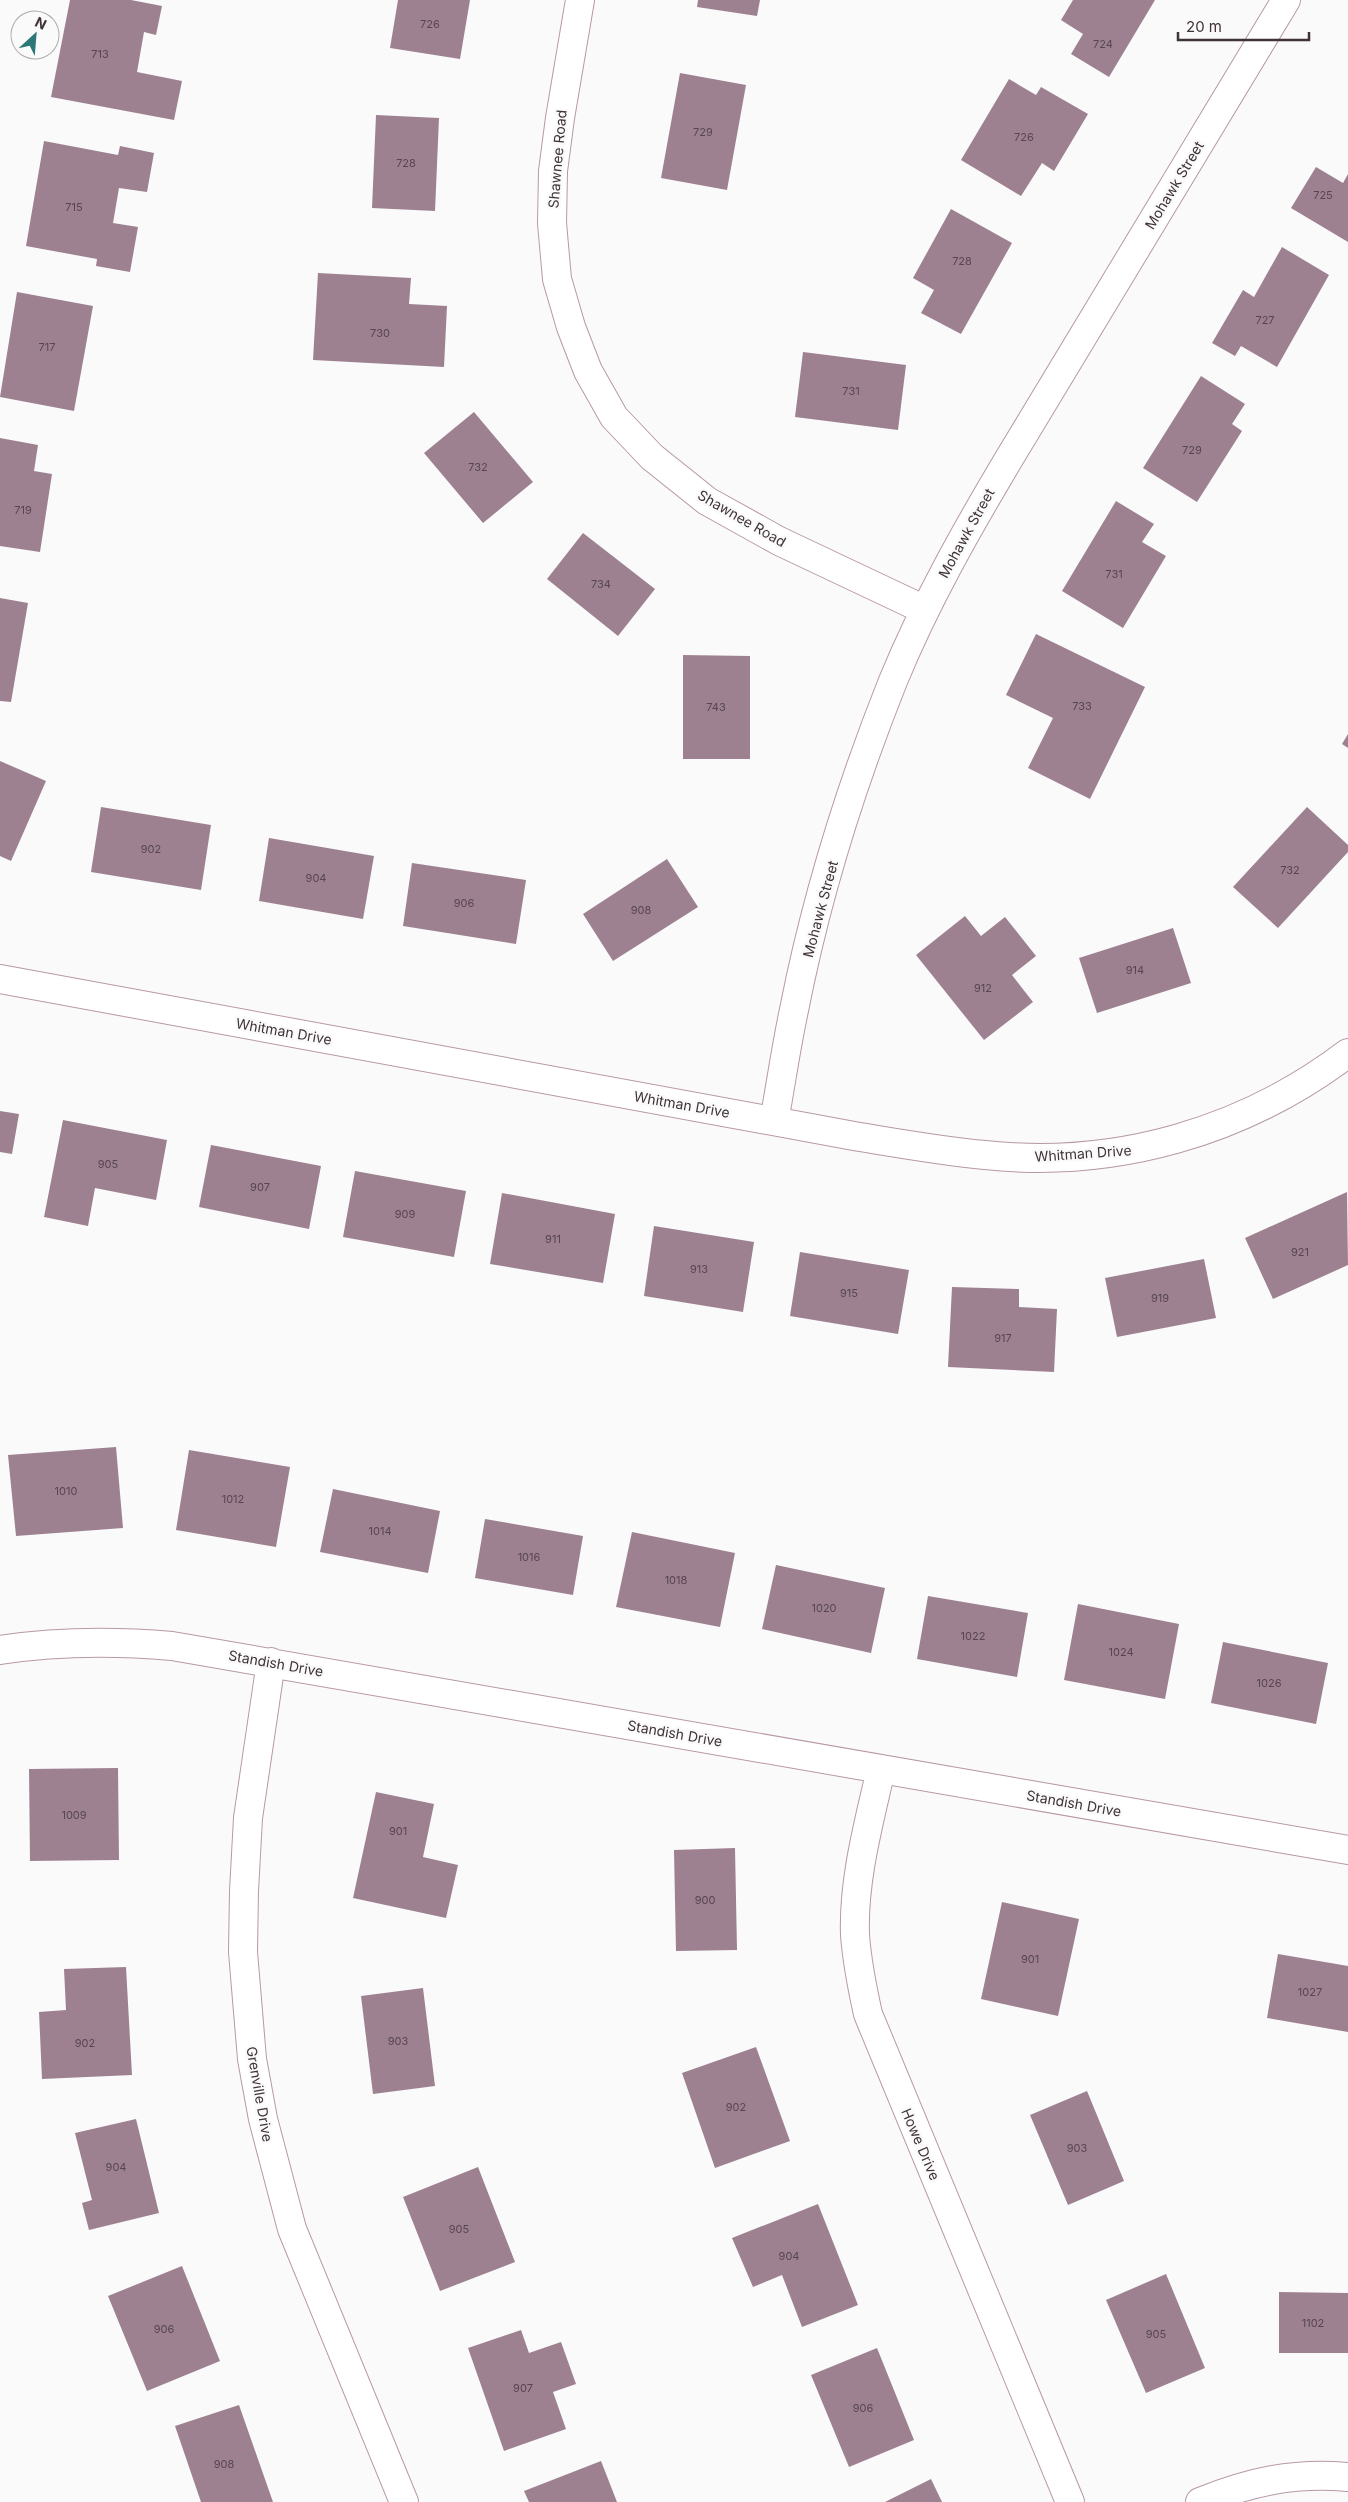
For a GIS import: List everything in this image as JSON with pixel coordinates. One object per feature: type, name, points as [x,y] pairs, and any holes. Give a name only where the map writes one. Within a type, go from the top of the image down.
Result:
[{"type":"street","name":"Shawnee Road","points":[[580,0],[554,162],[553,232],[557,279],[571,326],[588,371],[614,417],[652,457],[707,501],[780,541],[925,610]]},
{"type":"street","name":"Mohawk Street","points":[[774,1121],[794,1009],[817,913],[841,831],[894,681],[925,610],[966,530],[1286,0]]},
{"type":"street","name":"Whitman Drive","points":[[0,979],[774,1121],[987,1156],[1055,1157],[1115,1153],[1174,1141],[1226,1122],[1279,1098],[1319,1075],[1348,1053]]},
{"type":"street","name":"Standish Drive","points":[[0,1650],[97,1641],[172,1646],[1348,1850]]},
{"type":"street","name":"Grenville Drive","points":[[271,1662],[248,1818],[243,1952],[252,2059],[263,2119],[292,2229],[404,2502]]},
{"type":"street","name":"Howe Drive","points":[[881,1770],[862,1863],[855,1933],[859,1975],[868,2014],[1070,2502]]},
{"type":"street","points":[[1200,2502],[1239,2486],[1287,2476],[1348,2477]]},
{"type":"building","points":[[70,0],[131,0],[162,6],[156,35],[144,32],[137,72],[182,81],[174,120],[51,97],[58,60],[60,60]]},
{"type":"building","points":[[398,0],[470,0],[460,59],[390,48]]},
{"type":"building","points":[[698,0],[760,0],[757,16],[697,7]]},
{"type":"building","points":[[1073,0],[1155,0],[1109,77],[1071,54],[1083,34],[1061,20]]},
{"type":"building","points":[[680,73],[746,85],[727,190],[661,178]]},
{"type":"building","points":[[1009,79],[1036,95],[1041,87],[1088,114],[1054,171],[1042,163],[1021,196],[961,160]]},
{"type":"building","points":[[376,115],[439,118],[435,211],[372,208]]},
{"type":"building","points":[[44,141],[118,155],[120,146],[154,153],[147,192],[119,188],[113,223],[138,227],[130,272],[96,266],[97,259],[26,246]]},
{"type":"building","points":[[1316,167],[1343,183],[1348,174],[1348,242],[1291,208]]},
{"type":"building","points":[[951,209],[1012,243],[961,334],[921,313],[934,290],[913,278]]},
{"type":"building","points":[[1282,247],[1329,275],[1277,367],[1241,346],[1235,356],[1212,343],[1243,290],[1254,297]]},
{"type":"building","points":[[318,273],[411,278],[409,304],[447,306],[444,367],[313,360]]},
{"type":"building","points":[[17,292],[93,306],[74,411],[0,397]]},
{"type":"building","points":[[803,352],[906,365],[898,430],[795,417]]},
{"type":"building","points":[[1201,376],[1245,404],[1232,424],[1242,431],[1197,502],[1143,468]]},
{"type":"building","points":[[474,412],[533,482],[483,523],[424,453]]},
{"type":"building","points":[[0,438],[38,445],[34,471],[52,474],[40,552],[0,546]]},
{"type":"building","points":[[1116,501],[1154,524],[1142,542],[1166,556],[1123,628],[1062,591]]},
{"type":"building","points":[[583,533],[655,589],[618,636],[547,579]]},
{"type":"building","points":[[0,598],[28,603],[11,702],[0,701]]},
{"type":"building","points":[[1036,634],[1145,687],[1090,799],[1028,768],[1053,718],[1006,695]]},
{"type":"building","points":[[683,655],[750,656],[750,759],[683,759]]},
{"type":"building","points":[[1348,734],[1348,748],[1342,744]]},
{"type":"building","points":[[0,761],[46,781],[11,861],[0,856]]},
{"type":"building","points":[[101,807],[211,825],[201,890],[91,872]]},
{"type":"building","points":[[1307,807],[1348,845],[1348,852],[1278,928],[1233,887]]},
{"type":"building","points":[[269,838],[374,856],[363,919],[259,901]]},
{"type":"building","points":[[667,859],[698,907],[613,961],[583,914]]},
{"type":"building","points":[[412,863],[526,880],[516,944],[403,926]]},
{"type":"building","points":[[965,916],[981,936],[1005,917],[1036,956],[1012,975],[1033,1002],[984,1040],[916,955]]},
{"type":"building","points":[[1173,928],[1191,983],[1097,1013],[1079,958]]},
{"type":"building","points":[[0,1111],[19,1114],[12,1154],[0,1152]]},
{"type":"building","points":[[63,1120],[167,1140],[156,1200],[95,1188],[88,1226],[44,1217]]},
{"type":"building","points":[[211,1145],[321,1166],[309,1229],[199,1207]]},
{"type":"building","points":[[355,1171],[466,1191],[454,1257],[343,1237]]},
{"type":"building","points":[[1347,1192],[1348,1265],[1273,1299],[1245,1238]]},
{"type":"building","points":[[502,1193],[615,1214],[603,1283],[490,1264]]},
{"type":"building","points":[[654,1226],[754,1242],[743,1312],[644,1296]]},
{"type":"building","points":[[800,1252],[909,1270],[898,1334],[790,1316]]},
{"type":"building","points":[[1204,1259],[1216,1318],[1117,1337],[1105,1278]]},
{"type":"building","points":[[952,1287],[1019,1289],[1019,1307],[1057,1309],[1054,1372],[948,1367]]},
{"type":"building","points":[[116,1447],[123,1528],[16,1536],[8,1455]]},
{"type":"building","points":[[189,1450],[290,1467],[276,1547],[176,1530]]},
{"type":"building","points":[[333,1489],[440,1511],[428,1573],[320,1552]]},
{"type":"building","points":[[485,1519],[583,1536],[573,1595],[475,1578]]},
{"type":"building","points":[[632,1532],[735,1553],[720,1627],[616,1607]]},
{"type":"building","points":[[776,1565],[885,1588],[871,1653],[762,1629]]},
{"type":"building","points":[[928,1596],[1028,1613],[1017,1677],[917,1659]]},
{"type":"building","points":[[1078,1604],[1179,1624],[1165,1699],[1064,1680]]},
{"type":"building","points":[[1223,1642],[1328,1663],[1316,1724],[1211,1703]]},
{"type":"building","points":[[118,1768],[119,1860],[30,1861],[29,1769]]},
{"type":"building","points":[[376,1792],[434,1804],[423,1857],[458,1865],[446,1918],[353,1898]]},
{"type":"building","points":[[735,1848],[737,1950],[676,1951],[674,1850]]},
{"type":"building","points":[[1002,1902],[1079,1919],[1058,2016],[981,1999]]},
{"type":"building","points":[[1278,1954],[1348,1966],[1348,2032],[1267,2018]]},
{"type":"building","points":[[126,1967],[132,2075],[42,2079],[39,2012],[66,2010],[64,1969]]},
{"type":"building","points":[[423,1988],[435,2086],[373,2094],[361,1996]]},
{"type":"building","points":[[756,2047],[790,2141],[715,2168],[682,2073]]},
{"type":"building","points":[[1087,2091],[1124,2181],[1068,2205],[1030,2115]]},
{"type":"building","points":[[136,2119],[159,2213],[89,2230],[82,2203],[92,2200],[75,2133]]},
{"type":"building","points":[[478,2167],[515,2262],[440,2291],[403,2197]]},
{"type":"building","points":[[818,2204],[858,2305],[802,2327],[782,2275],[753,2287],[732,2238]]},
{"type":"building","points":[[182,2266],[220,2361],[147,2391],[108,2296]]},
{"type":"building","points":[[1166,2274],[1205,2368],[1146,2393],[1106,2300]]},
{"type":"building","points":[[1279,2292],[1348,2293],[1348,2353],[1279,2353]]},
{"type":"building","points":[[521,2330],[529,2353],[561,2342],[576,2384],[553,2392],[566,2429],[504,2451],[468,2348]]},
{"type":"building","points":[[877,2348],[914,2440],[849,2467],[811,2375]]},
{"type":"building","points":[[239,2405],[273,2502],[201,2502],[175,2426]]},
{"type":"building","points":[[601,2461],[617,2502],[529,2502],[524,2491]]},
{"type":"building","points":[[931,2479],[942,2502],[885,2502]]}]
